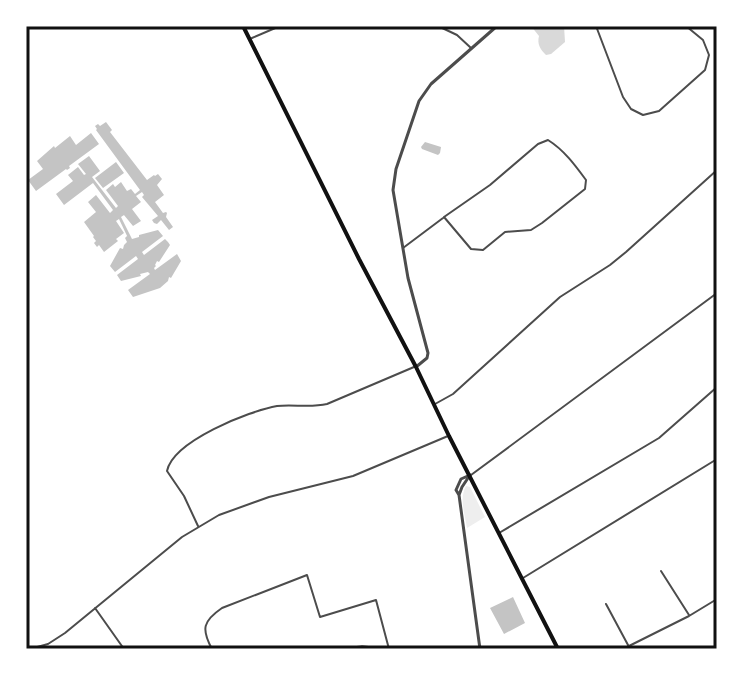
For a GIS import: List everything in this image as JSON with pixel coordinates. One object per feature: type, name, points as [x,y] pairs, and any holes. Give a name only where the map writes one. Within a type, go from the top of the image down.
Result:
[{"type":"highway","points":[[243,26],[558,649]]},
{"type":"street","points":[[249,39],[280,26]]},
{"type":"street","points":[[438,26],[457,35],[472,49]]},
{"type":"street","points":[[198,526],[184,496],[167,471],[169,463],[181,450],[232,419],[278,406],[327,404],[416,367],[427,358],[402,249],[393,185],[419,101],[431,84],[497,26]]},
{"type":"street","points":[[596,26],[623,97],[631,109],[643,115],[659,111],[705,70],[709,55],[703,40],[686,26]]},
{"type":"street","points":[[402,249],[444,217],[490,185],[538,144],[548,140],[558,146],[586,180],[585,189],[542,223],[531,230],[505,232],[483,250],[471,249],[444,217]]},
{"type":"street","points":[[434,404],[453,394],[560,297],[626,252],[717,170]]},
{"type":"street","points":[[480,649],[459,495],[462,487],[470,475],[717,293]]},
{"type":"street","points":[[498,534],[659,438],[717,387]]},
{"type":"street","points":[[30,649],[48,644],[65,633],[166,550],[219,515],[269,497],[353,476],[449,436]]},
{"type":"street","points":[[523,578],[717,459]]},
{"type":"street","points":[[661,571],[689,616]]},
{"type":"street","points":[[212,649],[205,630],[213,615],[222,608],[307,575],[320,617],[376,600],[389,649]]},
{"type":"street","points":[[623,649],[717,599]]},
{"type":"street","points":[[606,604],[628,646]]},
{"type":"street","points":[[95,608],[124,649]]},
{"type":"street","points":[[347,649],[355,646],[375,649]]},
{"type":"shaded area","points":[[531,26],[564,26],[565,42],[546,55],[538,42],[539,36]]},
{"type":"shaded area","points":[[466,486],[470,487],[485,517],[467,528],[463,501]]},
{"type":"building","points":[[106,122],[112,130],[110,132],[147,180],[158,174],[162,179],[157,185],[164,195],[155,202],[163,213],[167,213],[166,217],[173,227],[169,230],[161,220],[154,223],[152,220],[158,216],[142,197],[142,192],[136,196],[141,202],[132,209],[141,221],[133,226],[124,215],[121,217],[132,239],[158,230],[163,236],[142,252],[144,255],[165,239],[168,242],[170,245],[157,261],[155,270],[177,254],[181,261],[171,278],[160,288],[133,297],[128,290],[150,274],[148,272],[121,281],[117,275],[138,259],[136,256],[115,272],[110,266],[127,242],[125,238],[128,238],[119,219],[116,221],[124,233],[116,239],[118,241],[104,252],[94,243],[94,236],[84,222],[96,212],[88,202],[96,195],[110,213],[113,210],[93,183],[64,205],[56,194],[73,181],[68,175],[78,167],[86,174],[78,164],[89,156],[100,171],[92,177],[116,208],[118,206],[106,190],[113,184],[115,187],[121,182],[127,191],[131,189],[135,194],[140,190],[96,130],[95,126]]},
{"type":"building","points":[[91,133],[99,144],[36,191],[28,180],[43,169],[37,161],[70,136],[76,145]]},
{"type":"building","points":[[425,142],[441,147],[440,153],[422,149]]},
{"type":"building","points":[[116,162],[124,173],[103,188],[95,178]]},
{"type":"building","points":[[513,597],[525,623],[504,634],[490,608]]}]
